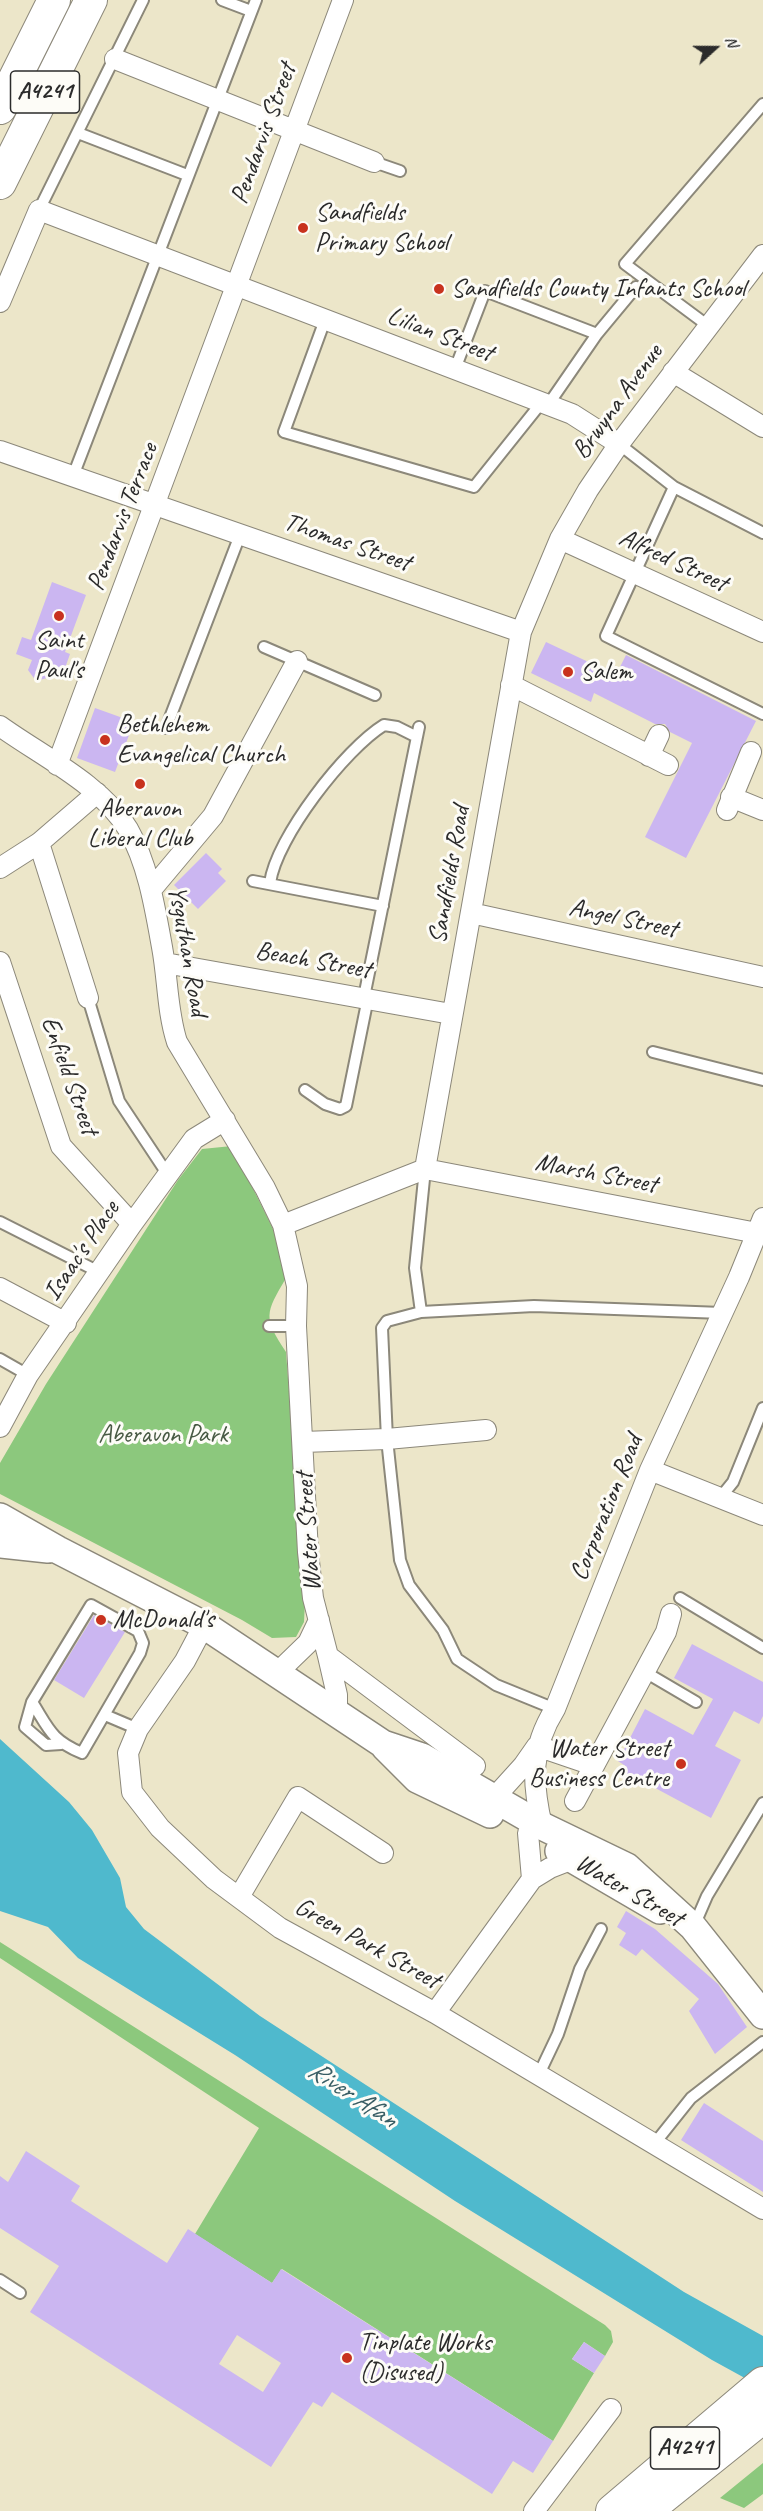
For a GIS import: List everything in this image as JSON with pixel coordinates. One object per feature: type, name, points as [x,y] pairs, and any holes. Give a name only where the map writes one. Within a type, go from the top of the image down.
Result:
[{"type":"main road","name":"A4241","points":[[0,108],[54,0]]},
{"type":"main road","name":"A4241","points":[[0,183],[91,0]]},
{"type":"main road","name":"A4241","points":[[612,2511],[761,2384]]},
{"type":"main road","name":"A4241","points":[[646,2511],[763,2417]]},
{"type":"street","name":"Pendarvis Street","points":[[237,286],[343,0]]},
{"type":"street","points":[[115,59],[293,132],[374,162]]},
{"type":"street","points":[[0,302],[39,210]]},
{"type":"street","name":"Lilian Street","points":[[39,210],[572,414],[619,444]]},
{"type":"street","name":"Brwyna Avenue","points":[[538,594],[560,539],[619,444],[763,255]]},
{"type":"street","name":"Pendarvis Terrace","points":[[57,765],[237,286]]},
{"type":"street","points":[[673,372],[763,427]]},
{"type":"street","name":"Thomas Street","points":[[0,451],[521,632]]},
{"type":"street","name":"Alfred Street","points":[[560,539],[763,632]]},
{"type":"street","name":"Sandfields Road","points":[[424,1169],[521,632],[538,594]]},
{"type":"street","points":[[151,890],[213,816],[297,661]]},
{"type":"street","points":[[511,685],[668,765]]},
{"type":"street","name":"Ysguthan Road","points":[[2,731],[97,793],[127,828],[151,890],[165,963],[170,1020],[177,1042],[225,1120],[283,1225]]},
{"type":"street","points":[[649,756],[659,735]]},
{"type":"street","points":[[751,752],[729,804],[763,810]]},
{"type":"street","points":[[0,868],[39,843],[97,793]]},
{"type":"street","points":[[39,843],[88,998]]},
{"type":"street","name":"Angel Street","points":[[471,913],[763,977]]},
{"type":"street","name":"Beach Street","points":[[165,963],[366,997],[451,1014]]},
{"type":"street","name":"Enfield Street","points":[[1,966],[61,1146],[132,1224]]},
{"type":"street","name":"Isaac's Place","points":[[0,1427],[28,1375],[132,1224],[194,1139],[225,1120]]},
{"type":"street","points":[[283,1225],[424,1169]]},
{"type":"street","name":"Marsh Street","points":[[424,1169],[760,1225]]},
{"type":"street","name":"Water Street","points":[[283,1225],[297,1286],[296,1326],[308,1552],[313,1598],[337,1695],[337,1715]]},
{"type":"street","name":"Corporation Road","points":[[532,1879],[526,1827],[534,1790],[537,1746],[555,1709],[650,1470],[760,1225]]},
{"type":"street","points":[[0,1288],[66,1323]]},
{"type":"street","points":[[303,1442],[387,1439],[486,1430]]},
{"type":"street","points":[[650,1470],[763,1515]]},
{"type":"street","name":"Water Street","points":[[0,1517],[58,1550],[204,1625],[383,1744],[417,1779],[526,1827],[627,1867],[693,1928],[763,2014]]},
{"type":"street","name":"Water Street","points":[[0,1544],[58,1550]]},
{"type":"street","points":[[277,1672],[308,1643],[319,1620]]},
{"type":"street","points":[[575,1801],[674,1620]]},
{"type":"street","name":"Green Park Street","points":[[204,1625],[185,1660],[138,1730],[128,1753],[132,1792],[160,1828],[214,1879],[280,1928],[435,2013],[763,2208]]},
{"type":"street","points":[[328,1656],[475,1766]]},
{"type":"street","name":"Water Street","points":[[383,1744],[422,1757],[495,1798],[526,1827],[573,1859],[602,1875],[622,1890],[693,1928]]},
{"type":"street","points":[[526,1827],[495,1798],[537,1746],[593,1765]]},
{"type":"street","points":[[239,1897],[298,1797],[383,1853]]},
{"type":"street","points":[[435,2013],[532,1879],[550,1868],[573,1859]]},
{"type":"street","points":[[534,2511],[611,2409]]},
{"type":"lane","points":[[39,210],[143,0]]},
{"type":"lane","points":[[222,0],[251,11]]},
{"type":"lane","points":[[73,476],[256,0]]},
{"type":"lane","points":[[707,326],[625,264],[763,104]]},
{"type":"lane","points":[[78,133],[187,176]]},
{"type":"lane","points":[[374,162],[400,171]]},
{"type":"lane","points":[[325,320],[284,432],[474,488],[545,404],[597,334],[636,287]]},
{"type":"lane","points":[[454,369],[485,291],[597,334]]},
{"type":"lane","points":[[619,444],[674,487],[763,533]]},
{"type":"lane","points":[[674,487],[606,636],[763,714]]},
{"type":"lane","points":[[166,728],[240,535]]},
{"type":"lane","points":[[264,647],[375,695]]},
{"type":"lane","points":[[270,883],[272,867],[310,802],[370,734],[384,725],[418,732],[346,1106],[340,1109],[325,1104],[306,1090]]},
{"type":"lane","points":[[254,880],[383,906]]},
{"type":"lane","points":[[88,998],[119,1101],[168,1175]]},
{"type":"lane","points":[[653,1052],[763,1080]]},
{"type":"lane","points":[[421,1312],[415,1268],[424,1169]]},
{"type":"lane","points":[[0,1222],[99,1272]]},
{"type":"lane","points":[[555,1709],[496,1684],[457,1659],[443,1630],[409,1585],[400,1560],[387,1439],[382,1329],[387,1321],[421,1312],[534,1306],[722,1313]]},
{"type":"lane","points":[[269,1326],[296,1326]]},
{"type":"lane","points":[[0,1359],[28,1375]]},
{"type":"lane","points":[[720,1498],[733,1482],[763,1408]]},
{"type":"lane","points":[[91,1605],[138,1631],[143,1643],[82,1753],[61,1744],[46,1745],[25,1727],[32,1702],[91,1605]]},
{"type":"lane","points":[[674,1620],[763,1648]]},
{"type":"lane","points":[[645,1672],[696,1701]]},
{"type":"lane","points":[[32,1702],[61,1744]]},
{"type":"lane","points":[[105,1715],[138,1730]]},
{"type":"lane","points":[[693,1928],[707,1896],[763,1803]]},
{"type":"lane","points":[[539,2074],[558,2034],[576,1978],[602,1929]]},
{"type":"lane","points":[[655,2143],[691,2098],[763,2042]]},
{"type":"lane","points":[[0,2280],[20,2293]]},
{"type":"green space","name":"Aberavon Park","points":[[232,1146],[274,1231],[286,1278],[271,1308],[270,1323],[286,1352],[305,1602],[304,1622],[296,1637],[272,1638],[242,1620],[0,1494],[0,1463],[46,1384],[178,1180],[202,1149]]},
{"type":"green space","points":[[0,1942],[605,2325],[611,2331],[613,2342],[605,2356],[584,2342],[572,2359],[594,2373],[553,2441],[282,2269],[272,2283],[195,2234],[259,2128],[0,1958]]},
{"type":"green space","points":[[763,2463],[763,2494],[744,2508],[720,2498]]},
{"type":"water","name":"River Afan","points":[[0,1739],[69,1802],[92,1830],[120,1878],[126,1907],[144,1929],[260,2016],[684,2292],[763,2336],[763,2388],[712,2360],[455,2201],[235,2055],[78,1958],[48,1927],[0,1911]]},
{"type":"building","name":"Saint Paul's","points":[[52,582],[86,595],[65,652],[70,654],[64,671],[52,667],[47,678],[36,681],[28,670],[32,660],[16,654],[22,637],[31,640]]},
{"type":"building","points":[[546,642],[616,675],[626,655],[756,721],[686,858],[645,837],[692,743],[670,732],[665,724],[655,724],[594,693],[591,702],[531,673]]},
{"type":"building","name":"Bethlehem Evangelical Church","points":[[95,708],[134,722],[115,772],[77,758]]},
{"type":"building","points":[[206,853],[222,869],[218,873],[226,881],[198,909],[174,885]]},
{"type":"building","points":[[94,1615],[125,1632],[84,1698],[54,1680]]},
{"type":"building","name":"Water Street Business Centre","points":[[692,1644],[763,1682],[763,1716],[759,1724],[734,1711],[715,1746],[741,1760],[711,1818],[644,1782],[641,1787],[622,1777],[627,1767],[618,1761],[645,1709],[693,1735],[713,1699],[674,1678]]},
{"type":"building","points":[[626,1911],[655,1929],[718,1984],[747,2027],[715,2054],[689,2011],[699,1999],[642,1949],[636,1956],[619,1945],[626,1933],[617,1927]]},
{"type":"building","points":[[704,2103],[763,2141],[763,2192],[681,2140]]},
{"type":"building","points":[[26,2151],[80,2186],[71,2201],[167,2263],[188,2229],[272,2283],[281,2269],[553,2441],[533,2473],[513,2461],[492,2494],[332,2392],[322,2407],[313,2402],[271,2467],[30,2312],[59,2266],[0,2228],[0,2176],[8,2182]],"holes":[[[237,2335],[281,2363],[263,2392],[219,2364]]]},
{"type":"building","points":[[584,2342],[605,2356],[594,2373],[572,2359]]},
{"type":"place","name":"Sandfields Primary School","points":[[303,228]]},
{"type":"place","name":"Sandfields County Infants School","points":[[439,289]]},
{"type":"place","name":"Saint Paul's","points":[[59,616]]},
{"type":"place","name":"Salem","points":[[568,672]]},
{"type":"place","name":"Bethlehem Evangelical Church","points":[[105,740]]},
{"type":"place","name":"Aberavon Liberal Club","points":[[140,784]]},
{"type":"place","name":"McDonald's","points":[[101,1620]]},
{"type":"place","name":"Water Street Business Centre","points":[[681,1764]]},
{"type":"place","name":"Tinplate Works (Disused)","points":[[347,2358]]}]
